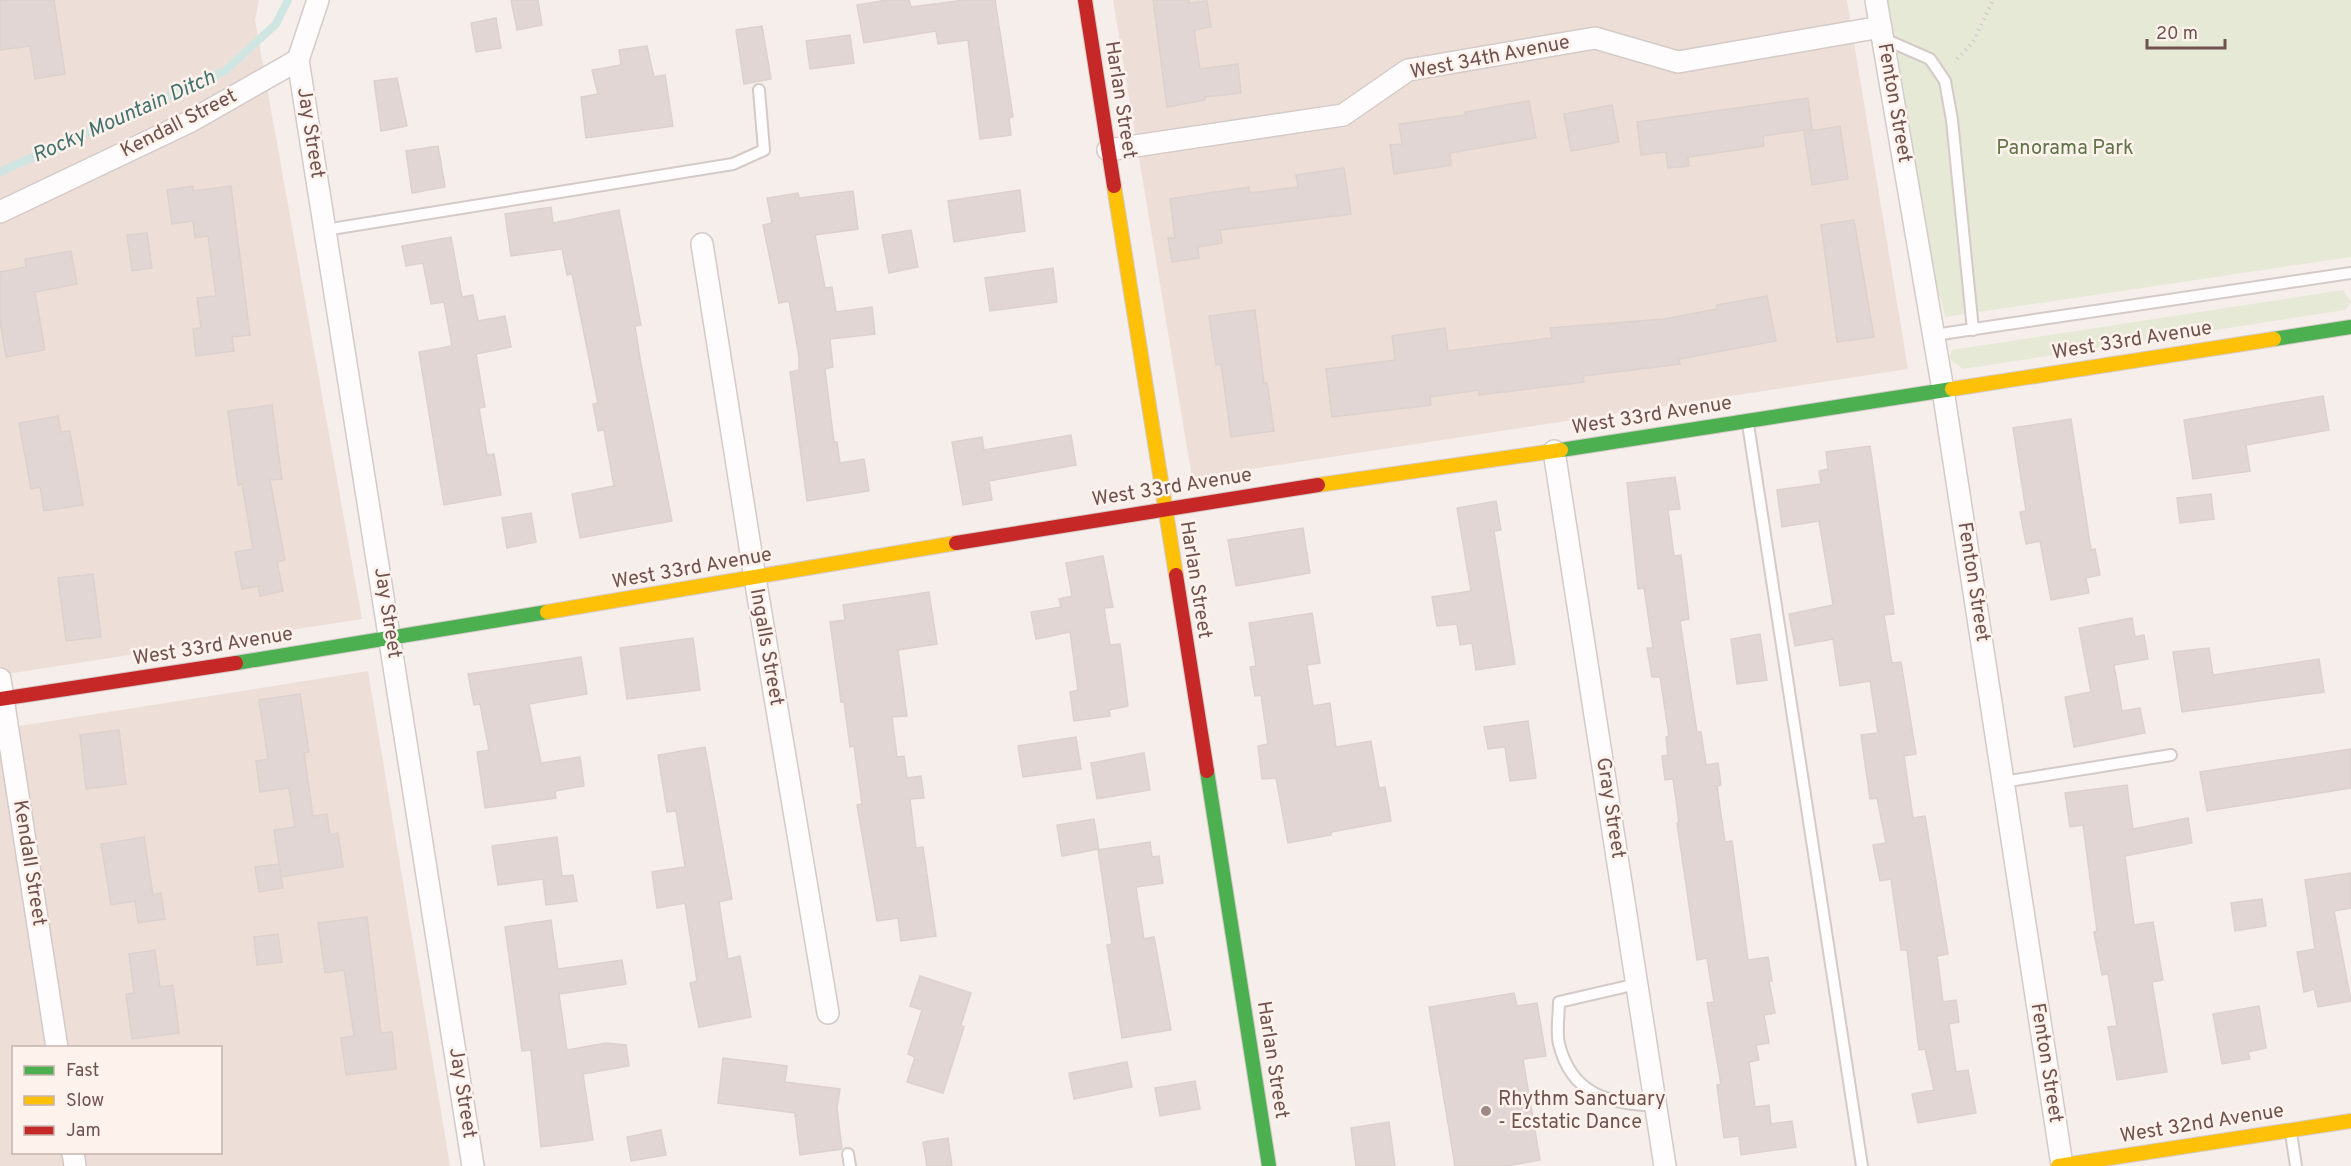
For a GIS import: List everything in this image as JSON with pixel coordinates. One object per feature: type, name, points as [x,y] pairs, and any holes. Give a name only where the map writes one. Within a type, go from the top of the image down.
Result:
[{"type":"street","points":[[298,60],[318,0]]},
{"type":"street","name":"Harlan Street","points":[[1085,0],[1163,508],[1269,1166]]},
{"type":"street","name":"Fenton Street","points":[[1876,0],[1943,390],[2060,1166]]},
{"type":"street","name":"West 34th Avenue","points":[[1108,150],[1343,116],[1408,70],[1594,38],[1678,62],[1881,33]]},
{"type":"street","name":"Kendall Street","points":[[0,212],[189,122],[298,60]]},
{"type":"street","name":"Jay Street","points":[[298,60],[473,1166]]},
{"type":"street","name":"Ingalls Street","points":[[702,244],[754,578],[828,1013]]},
{"type":"street","name":"West 33rd Avenue","points":[[1,692],[391,639],[1163,508],[1554,451],[2351,327]]},
{"type":"street","name":"Gray Street","points":[[1554,451],[1665,1166]]},
{"type":"street","name":"Kendall Street","points":[[1,692],[57,1046]]},
{"type":"street","name":"West 32nd Avenue","points":[[2060,1166],[2097,1163],[2351,1121]]},
{"type":"lane","points":[[1881,33],[1929,59],[1945,81],[1952,120],[1973,330]]},
{"type":"lane","points":[[325,230],[733,164],[764,150],[759,90]]},
{"type":"lane","points":[[1934,335],[2351,273]]},
{"type":"lane","points":[[1747,421],[1862,1166]]},
{"type":"lane","points":[[2003,782],[2171,755]]},
{"type":"lane","points":[[1637,984],[1559,1002],[1559,1042],[1568,1069],[1586,1091],[1620,1103],[1656,1106]]},
{"type":"lane","points":[[2290,1130],[2296,1166]]},
{"type":"lane","points":[[848,1154],[850,1166]]},
{"type":"path","points":[[1957,58],[1973,42],[1993,0]]},
{"type":"shaded area","points":[[0,0],[259,0],[255,20],[362,619],[0,675]]},
{"type":"shaded area","points":[[1113,0],[1847,0],[1908,369],[1192,478]]},
{"type":"shaded area","points":[[368,671],[450,1166],[0,1166],[0,729]]},
{"type":"green space","name":"Panorama Park","points":[[1886,0],[2351,0],[2351,257],[1945,317],[1941,298],[1934,289]]},
{"type":"green space","points":[[2343,290],[2351,302],[2345,310],[1963,369],[1949,358],[1952,350]]},
{"type":"building","points":[[0,0],[54,0],[65,74],[35,79],[30,46],[0,50]]},
{"type":"building","points":[[511,0],[538,0],[542,25],[517,30]]},
{"type":"building","points":[[887,0],[909,0],[911,7],[965,0],[995,0],[1013,117],[1009,118],[1011,135],[980,139],[968,40],[938,44],[936,31],[864,43],[857,5]]},
{"type":"building","points":[[1153,0],[1189,0],[1189,3],[1207,1],[1211,27],[1194,30],[1200,69],[1238,64],[1241,93],[1205,97],[1205,100],[1167,107]]},
{"type":"building","points":[[496,18],[501,48],[476,52],[471,23]]},
{"type":"building","points":[[762,26],[771,79],[744,84],[736,30]]},
{"type":"building","points":[[850,35],[854,63],[810,69],[806,41]]},
{"type":"building","points":[[647,46],[654,77],[665,75],[673,126],[586,138],[581,97],[598,94],[592,70],[621,65],[619,50]]},
{"type":"building","points":[[397,78],[407,126],[381,131],[374,81]]},
{"type":"building","points":[[1808,98],[1812,129],[1763,136],[1764,146],[1688,157],[1689,166],[1668,168],[1666,152],[1641,155],[1637,122]]},
{"type":"building","points":[[1529,101],[1536,138],[1450,153],[1451,165],[1394,174],[1390,145],[1402,144],[1399,124],[1466,115],[1465,112]]},
{"type":"building","points":[[1612,105],[1619,142],[1571,151],[1564,114]]},
{"type":"building","points":[[1840,126],[1848,179],[1812,185],[1804,132]]},
{"type":"building","points":[[438,146],[445,187],[412,193],[406,151]]},
{"type":"building","points":[[1344,168],[1351,214],[1220,230],[1222,243],[1198,247],[1199,258],[1172,262],[1168,238],[1175,238],[1170,199],[1249,187],[1250,193],[1298,187],[1296,175]]},
{"type":"building","points":[[193,186],[193,191],[231,186],[250,335],[232,337],[234,351],[196,356],[193,329],[201,328],[197,298],[216,296],[208,236],[195,238],[193,221],[172,224],[167,190]]},
{"type":"building","points":[[1020,190],[1025,231],[954,242],[948,201]]},
{"type":"building","points":[[853,191],[858,229],[815,235],[825,288],[832,287],[836,312],[872,307],[875,334],[830,339],[833,367],[825,369],[834,442],[837,442],[840,463],[864,459],[869,491],[807,501],[790,372],[799,370],[799,356],[789,301],[779,303],[763,225],[772,223],[767,198],[798,193],[799,198]]},
{"type":"building","points":[[551,207],[553,223],[619,210],[641,325],[635,326],[641,364],[672,521],[580,538],[572,494],[614,486],[604,430],[598,431],[593,404],[598,403],[572,274],[567,275],[562,249],[511,256],[505,214]]},
{"type":"building","points":[[1854,220],[1874,337],[1837,342],[1821,225]]},
{"type":"building","points":[[911,230],[918,267],[889,273],[882,235]]},
{"type":"building","points":[[147,233],[152,268],[132,271],[127,235]]},
{"type":"building","points":[[451,237],[462,297],[473,295],[478,321],[505,316],[511,347],[476,354],[485,407],[479,408],[487,455],[494,454],[501,495],[444,505],[419,352],[452,346],[444,302],[431,304],[423,263],[406,266],[402,246]]},
{"type":"building","points":[[71,251],[77,284],[35,292],[45,350],[6,357],[0,321],[0,272],[26,267],[25,259]]},
{"type":"building","points":[[1053,268],[1057,302],[990,311],[985,278]]},
{"type":"building","points":[[1767,296],[1776,341],[1679,359],[1680,364],[1583,376],[1584,382],[1479,395],[1478,390],[1430,397],[1431,405],[1332,417],[1326,369],[1395,360],[1392,336],[1445,328],[1448,351],[1552,338],[1550,328],[1664,319],[1717,309],[1717,305]]},
{"type":"building","points":[[1255,310],[1264,383],[1267,383],[1274,431],[1231,437],[1221,364],[1216,365],[1209,316]]},
{"type":"building","points":[[2323,396],[2329,430],[2246,445],[2250,471],[2193,479],[2184,420]]},
{"type":"building","points":[[272,405],[282,479],[270,480],[285,560],[277,562],[283,591],[260,596],[258,586],[242,589],[235,552],[253,549],[242,484],[238,485],[228,411]]},
{"type":"building","points":[[58,416],[61,432],[70,431],[83,505],[44,511],[40,487],[31,489],[19,423]]},
{"type":"building","points":[[2071,419],[2091,550],[2095,549],[2100,575],[2086,578],[2089,593],[2051,600],[2040,541],[2026,544],[2020,512],[2026,511],[2013,428]]},
{"type":"building","points":[[1071,435],[1076,465],[989,481],[992,500],[963,505],[952,442],[982,437],[984,450]]},
{"type":"building","points":[[1870,446],[1894,614],[1884,615],[1892,663],[1901,662],[1916,754],[1904,756],[1913,818],[1925,816],[1948,954],[1937,956],[1943,1002],[1956,1000],[1959,1022],[1949,1024],[1956,1072],[1968,1070],[1976,1113],[1918,1123],[1912,1094],[1934,1090],[1925,1049],[1919,1050],[1907,950],[1901,950],[1891,879],[1880,881],[1873,845],[1886,843],[1877,798],[1870,799],[1861,735],[1878,733],[1870,681],[1840,686],[1833,639],[1795,646],[1789,614],[1833,605],[1819,521],[1782,527],[1777,490],[1821,484],[1819,471],[1828,469],[1826,452]]},
{"type":"building","points":[[1675,477],[1680,509],[1668,510],[1674,556],[1681,555],[1689,619],[1680,621],[1697,732],[1701,732],[1706,765],[1718,763],[1721,785],[1717,786],[1725,842],[1732,841],[1748,960],[1768,957],[1772,981],[1769,981],[1775,1013],[1764,1015],[1769,1043],[1756,1045],[1759,1060],[1749,1062],[1755,1107],[1769,1105],[1771,1124],[1792,1121],[1796,1147],[1741,1155],[1739,1136],[1724,1138],[1717,1085],[1721,1084],[1707,1003],[1714,1002],[1707,958],[1697,960],[1677,823],[1679,822],[1673,779],[1665,780],[1662,756],[1668,755],[1666,737],[1669,736],[1660,677],[1652,677],[1647,648],[1653,648],[1644,588],[1638,589],[1627,483]]},
{"type":"building","points":[[2211,494],[2214,519],[2180,523],[2177,498]]},
{"type":"building","points":[[1496,501],[1501,530],[1494,531],[1515,664],[1476,670],[1472,643],[1460,645],[1457,624],[1437,626],[1432,597],[1471,591],[1457,508]]},
{"type":"building","points":[[531,513],[536,542],[507,548],[502,518]]},
{"type":"building","points":[[1303,528],[1310,573],[1236,586],[1228,540]]},
{"type":"building","points":[[1103,556],[1113,607],[1104,608],[1110,645],[1120,644],[1128,706],[1109,710],[1110,716],[1074,721],[1070,692],[1078,690],[1070,632],[1036,639],[1031,612],[1061,607],[1059,599],[1072,596],[1066,563]]},
{"type":"building","points":[[93,574],[101,637],[66,641],[58,578]]},
{"type":"building","points":[[929,592],[937,644],[898,650],[907,716],[892,717],[897,757],[904,756],[907,778],[921,776],[924,798],[910,799],[916,848],[923,847],[936,936],[901,941],[898,918],[877,921],[857,805],[862,804],[854,746],[850,747],[844,701],[841,702],[830,622],[845,620],[843,605]]},
{"type":"building","points":[[1312,613],[1320,663],[1307,665],[1313,706],[1330,703],[1336,747],[1371,741],[1379,788],[1385,787],[1391,821],[1288,843],[1276,778],[1262,779],[1258,746],[1268,744],[1261,695],[1255,696],[1250,667],[1256,666],[1249,623]]},
{"type":"building","points":[[2132,618],[2135,637],[2144,635],[2148,659],[2114,665],[2122,711],[2140,708],[2145,733],[2074,747],[2065,697],[2091,692],[2079,628]]},
{"type":"building","points":[[1760,634],[1767,680],[1737,684],[1731,639]]},
{"type":"building","points":[[693,638],[700,690],[627,699],[620,648]]},
{"type":"building","points":[[2209,648],[2213,675],[2319,659],[2324,692],[2182,712],[2173,652]]},
{"type":"building","points":[[581,657],[587,694],[529,704],[541,763],[580,757],[584,786],[555,791],[556,798],[485,808],[477,752],[489,750],[480,704],[474,705],[468,674]]},
{"type":"building","points":[[300,694],[309,752],[304,753],[313,816],[327,814],[330,835],[338,833],[343,867],[281,877],[274,830],[295,827],[289,788],[260,792],[256,761],[268,759],[259,700]]},
{"type":"building","points":[[1528,721],[1536,778],[1510,781],[1505,747],[1488,749],[1484,727]]},
{"type":"building","points":[[119,730],[126,784],[86,789],[80,735]]},
{"type":"building","points":[[1076,737],[1081,769],[1023,777],[1018,746]]},
{"type":"building","points":[[705,747],[732,899],[719,902],[728,959],[740,956],[751,1017],[699,1027],[690,983],[697,981],[685,903],[657,908],[652,872],[685,867],[676,811],[667,812],[658,755]]},
{"type":"building","points":[[2351,749],[2351,788],[2207,811],[2200,772]]},
{"type":"building","points":[[1144,753],[1150,790],[1097,799],[1091,763]]},
{"type":"building","points":[[2127,785],[2133,829],[2188,818],[2192,843],[2125,856],[2134,925],[2153,922],[2163,980],[2152,982],[2167,1072],[2117,1080],[2108,1027],[2117,1026],[2108,974],[2102,975],[2094,932],[2097,931],[2083,825],[2070,827],[2065,793]]},
{"type":"building","points":[[1094,819],[1099,849],[1062,856],[1057,825]]},
{"type":"building","points":[[144,837],[153,895],[161,893],[165,919],[138,923],[135,901],[111,905],[101,844]]},
{"type":"building","points":[[557,837],[562,876],[573,875],[577,901],[546,905],[543,879],[498,885],[492,846]]},
{"type":"building","points":[[1150,842],[1152,857],[1159,856],[1163,883],[1136,887],[1144,939],[1154,937],[1171,1030],[1122,1038],[1107,945],[1112,944],[1098,850]]},
{"type":"building","points":[[279,864],[283,888],[259,892],[255,867]]},
{"type":"building","points":[[2351,873],[2351,908],[2334,911],[2351,1001],[2318,1007],[2314,989],[2304,992],[2297,952],[2315,949],[2305,880]]},
{"type":"building","points":[[2262,899],[2266,926],[2235,931],[2231,903]]},
{"type":"building","points":[[367,917],[381,1033],[392,1032],[396,1069],[346,1075],[341,1038],[354,1036],[344,970],[325,973],[318,923]]},
{"type":"building","points":[[551,920],[558,969],[622,960],[626,984],[559,994],[567,1050],[606,1043],[626,1045],[629,1066],[583,1074],[593,1140],[541,1147],[531,1050],[522,1051],[505,927]]},
{"type":"building","points":[[278,934],[282,962],[257,965],[254,937]]},
{"type":"building","points":[[155,950],[160,987],[173,985],[179,1033],[132,1039],[126,994],[134,993],[129,954]]},
{"type":"building","points":[[920,976],[971,993],[961,1025],[964,1027],[943,1093],[907,1082],[915,1057],[908,1054],[922,1010],[910,1006]]},
{"type":"building","points":[[1514,993],[1517,1006],[1537,1003],[1546,1056],[1523,1059],[1540,1160],[1507,1166],[1455,1166],[1429,1007]]},
{"type":"building","points":[[2259,1006],[2266,1048],[2248,1052],[2250,1059],[2222,1064],[2213,1014]]},
{"type":"building","points":[[723,1058],[787,1066],[785,1082],[840,1089],[837,1108],[842,1149],[800,1155],[795,1113],[718,1103]]},
{"type":"building","points":[[1127,1062],[1132,1087],[1074,1099],[1069,1073]]},
{"type":"building","points":[[1195,1081],[1200,1109],[1160,1116],[1155,1088]]},
{"type":"building","points":[[1389,1122],[1395,1166],[1356,1166],[1351,1128]]},
{"type":"building","points":[[661,1130],[666,1155],[631,1161],[627,1137]]},
{"type":"building","points":[[948,1138],[952,1166],[927,1166],[923,1142]]},
{"type":"waterway","name":"Rocky Mountain Ditch","points":[[0,172],[225,71],[276,24],[288,0]]},
{"type":"traffic: fast","points":[[2274,339],[2351,327]]},
{"type":"traffic: fast","points":[[1561,450],[1952,389]]},
{"type":"traffic: fast","points":[[236,663],[547,612]]},
{"type":"traffic: fast","points":[[1207,771],[1269,1166]]},
{"type":"traffic: slow","points":[[1114,186],[1176,575]]},
{"type":"traffic: slow","points":[[1952,389],[2274,339]]},
{"type":"traffic: slow","points":[[1318,485],[1561,450]]},
{"type":"traffic: slow","points":[[547,612],[956,543]]},
{"type":"traffic: slow","points":[[2058,1166],[2351,1121]]},
{"type":"traffic: jam","points":[[1085,0],[1114,186]]},
{"type":"traffic: jam","points":[[956,543],[1318,485]]},
{"type":"traffic: jam","points":[[1176,575],[1207,771]]},
{"type":"traffic: jam","points":[[0,699],[236,663]]},
{"type":"place","name":"Rhythm Sanctuary - Ecstatic Dance","points":[[1486,1111]]}]
